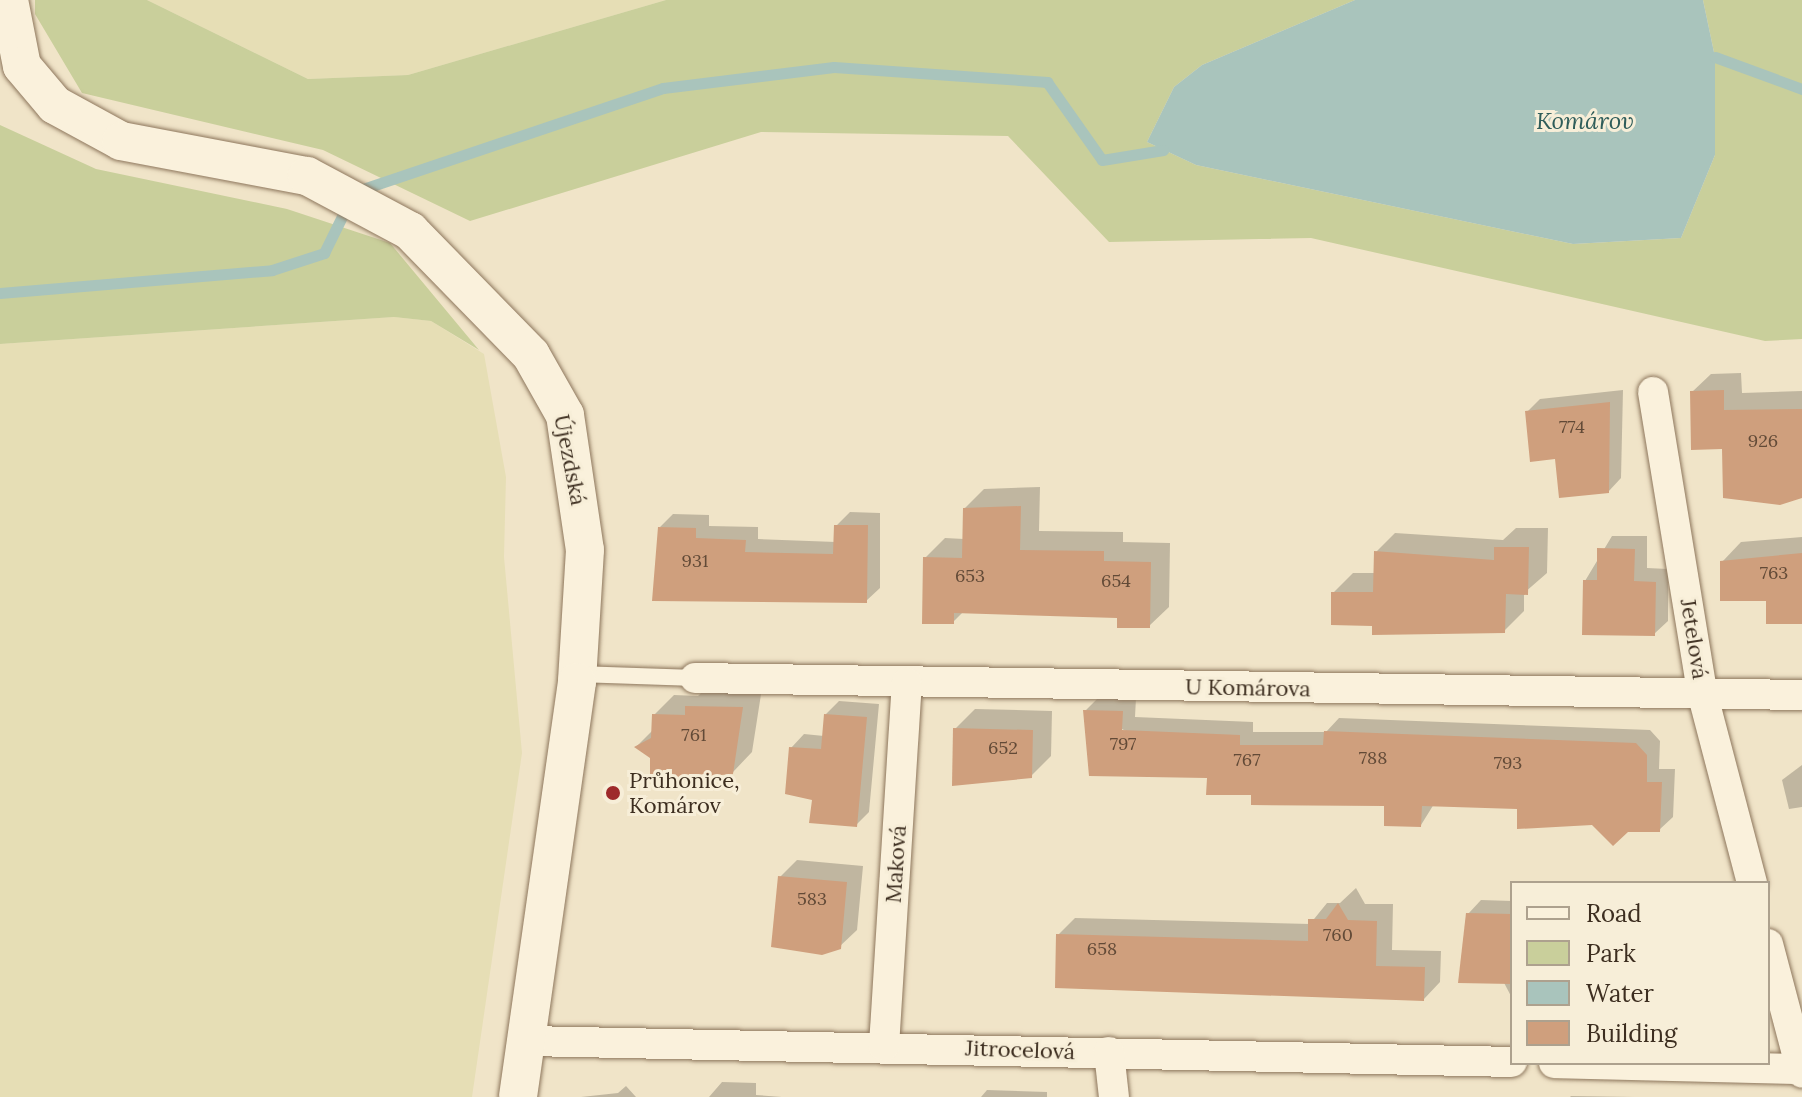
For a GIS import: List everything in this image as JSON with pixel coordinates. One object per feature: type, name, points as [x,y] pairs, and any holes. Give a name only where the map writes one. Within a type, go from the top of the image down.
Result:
[{"type":"street","name":"Újezdská","points":[[9,0],[22,66],[55,105],[121,141],[307,176],[410,231],[531,355],[565,415],[585,550],[578,674],[518,1097]]},
{"type":"street","name":"Jetelová","points":[[1653,392],[1703,696],[1751,881]]},
{"type":"street","name":"U Komárova","points":[[695,678],[1703,696],[1802,695]]},
{"type":"street","name":"Maková","points":[[884,1046],[907,683]]},
{"type":"street","points":[[1616,1065],[1801,1071],[1770,952]]},
{"type":"street","name":"Jitrocelová","points":[[528,1041],[884,1046],[1510,1062]]},
{"type":"street","points":[[1109,1052],[1114,1097]]},
{"type":"lane","points":[[578,674],[695,678]]},
{"type":"shaded area","points":[[147,0],[666,0],[408,75],[308,79]]},
{"type":"shaded area","points":[[394,317],[431,321],[484,354],[506,477],[504,557],[522,753],[472,1097],[0,1097],[0,344]]},
{"type":"green space","points":[[35,0],[147,0],[308,79],[408,75],[666,0],[1355,0],[1202,65],[1174,87],[1147,142],[1196,165],[1573,244],[1681,238],[1715,155],[1715,57],[1703,0],[1802,0],[1802,339],[1765,341],[1311,238],[1109,242],[1008,136],[761,132],[470,221],[323,150],[82,93],[35,14]]},
{"type":"green space","points":[[0,125],[96,169],[287,209],[390,243],[479,350],[431,321],[394,317],[0,344]]},
{"type":"water","name":"Komárov","points":[[1355,0],[1703,0],[1715,57],[1715,155],[1681,238],[1573,244],[1196,165],[1147,142],[1174,87],[1202,65]]},
{"type":"building","points":[[1724,390],[1724,410],[1802,409],[1802,498],[1780,505],[1723,498],[1722,449],[1691,450],[1690,391]]},
{"type":"building","points":[[1610,402],[1609,493],[1559,498],[1555,459],[1530,462],[1525,411]]},
{"type":"building","points":[[1021,506],[1020,550],[1104,551],[1104,561],[1151,562],[1150,628],[1117,628],[1117,618],[954,613],[954,624],[922,624],[923,557],[962,558],[963,508]]},
{"type":"building","points":[[834,525],[868,525],[867,603],[652,601],[658,527],[696,528],[696,538],[746,540],[745,552],[833,554]]},
{"type":"building","points":[[1494,547],[1529,547],[1528,595],[1506,594],[1505,633],[1372,635],[1372,626],[1331,625],[1331,592],[1373,592],[1374,551],[1494,560]]},
{"type":"building","points":[[1597,548],[1635,549],[1634,581],[1656,582],[1655,636],[1582,635],[1583,580],[1597,580]]},
{"type":"building","points":[[1802,553],[1802,624],[1766,624],[1766,601],[1720,601],[1720,561]]},
{"type":"building","points":[[685,706],[743,707],[733,774],[650,781],[650,758],[634,747],[651,738],[652,714],[685,715]]},
{"type":"building","points":[[1083,710],[1123,711],[1122,730],[1240,735],[1240,745],[1323,745],[1324,731],[1636,743],[1647,755],[1647,782],[1662,782],[1660,832],[1628,832],[1613,846],[1592,825],[1517,829],[1517,809],[1422,806],[1421,827],[1384,826],[1384,806],[1251,805],[1251,795],[1206,795],[1207,778],[1089,776]]},
{"type":"building","points":[[824,714],[867,717],[857,827],[809,823],[812,800],[785,794],[789,747],[821,749]]},
{"type":"building","points":[[953,728],[1033,730],[1032,778],[952,786]]},
{"type":"building","points":[[778,876],[847,882],[841,949],[822,955],[771,947]]},
{"type":"building","points":[[1338,903],[1348,920],[1377,921],[1376,966],[1425,967],[1424,1001],[1055,988],[1056,934],[1308,941],[1308,919],[1326,919]]},
{"type":"building","points":[[1466,913],[1510,914],[1510,984],[1458,983]]},
{"type":"waterway","points":[[1715,57],[1802,89]]},
{"type":"waterway","points":[[0,293],[272,270],[324,253],[354,192],[663,88],[834,67],[1047,82],[1102,160],[1163,150]]},
{"type":"place","name":"Průhonice, Komárov","points":[[613,793]]}]
